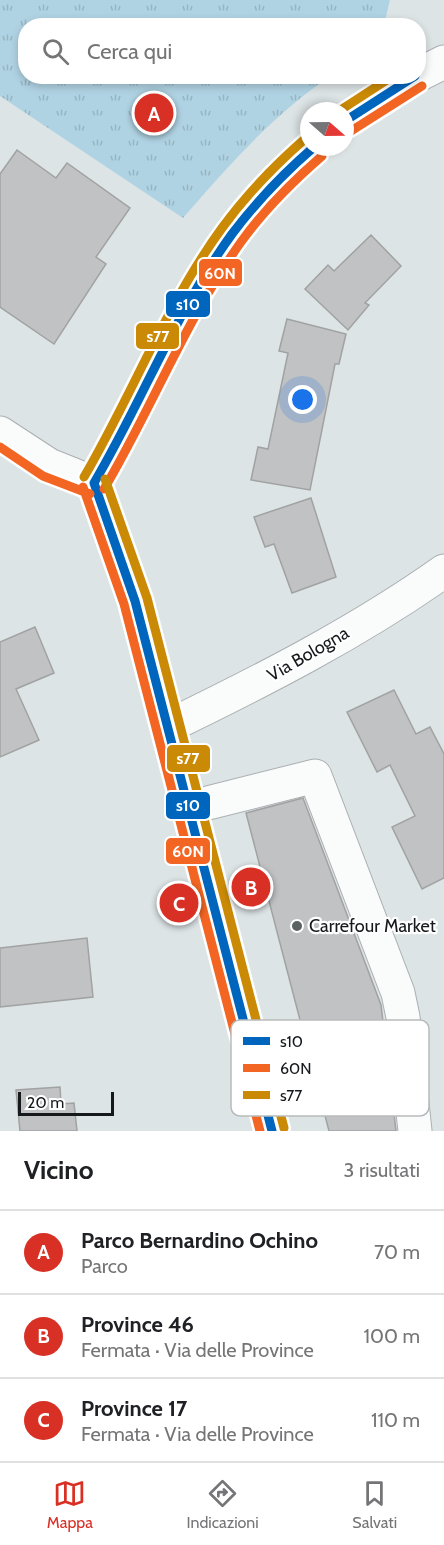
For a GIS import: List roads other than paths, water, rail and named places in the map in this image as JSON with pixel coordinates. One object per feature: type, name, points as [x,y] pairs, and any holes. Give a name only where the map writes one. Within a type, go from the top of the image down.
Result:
[{"type":"street","points":[[426,71],[444,62]]},
{"type":"street","points":[[354,115],[404,84]]},
{"type":"street","points":[[94,483],[124,433],[222,249],[254,207],[305,156]]},
{"type":"street","points":[[0,433],[49,465],[94,483],[127,576],[243,1020]]},
{"type":"street","name":"Via Bologna","points":[[167,727],[313,651],[444,571]]},
{"type":"street","points":[[188,808],[315,776],[398,993],[403,1020]]},
{"type":"street","points":[[268,1116],[272,1131]]},
{"type":"street","points":[[413,1116],[415,1131]]},
{"type":"place","name":"Parco Bernardino Ochino","points":[[154,113]]},
{"type":"place","name":"Province 46","points":[[251,887]]},
{"type":"place","name":"Province 17","points":[[179,903]]},
{"type":"place","name":"Carrefour Market","points":[[297,926]]}]
